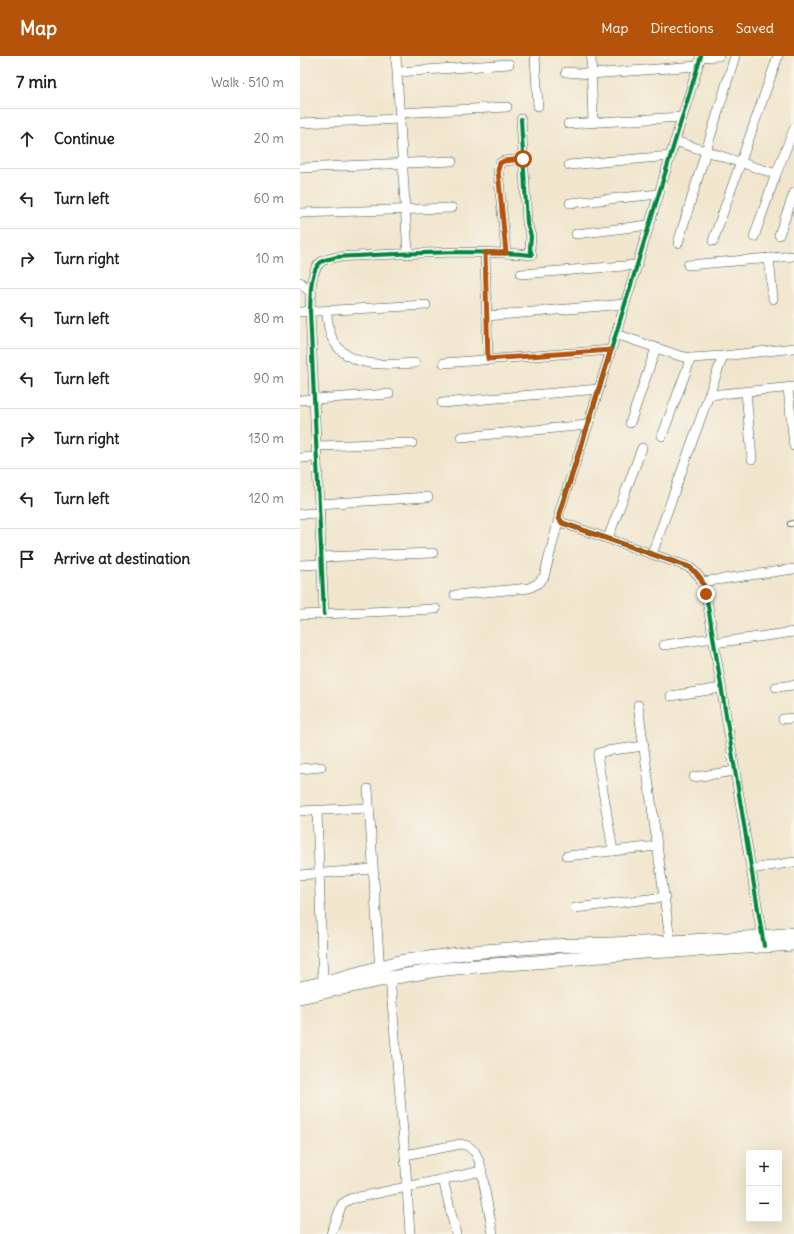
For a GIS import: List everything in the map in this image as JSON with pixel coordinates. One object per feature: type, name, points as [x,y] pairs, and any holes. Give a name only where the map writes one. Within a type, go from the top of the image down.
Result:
[{"type":"main road","points":[[763,941],[794,934]]},
{"type":"main road","points":[[300,998],[383,975],[399,962],[472,952],[548,946],[671,946],[763,941],[794,944]]},
{"type":"main road","points":[[300,988],[323,983],[383,975]]},
{"type":"street","points":[[396,56],[408,254]]},
{"type":"street","points":[[535,56],[538,106]]},
{"type":"street","points":[[591,56],[593,122]]},
{"type":"street","points":[[455,595],[529,588],[537,584],[544,577],[560,513],[701,56],[719,56]]},
{"type":"street","points":[[678,243],[735,56]]},
{"type":"street","points":[[714,241],[778,56]]},
{"type":"street","points":[[398,72],[509,64]]},
{"type":"street","points":[[566,72],[592,74],[698,66]]},
{"type":"street","points":[[300,123],[507,107]]},
{"type":"street","points":[[568,124],[682,117]]},
{"type":"street","points":[[324,614],[310,312],[313,275],[320,263],[336,258],[408,254],[506,253],[532,255],[530,248],[531,236],[527,223],[521,119]]},
{"type":"street","points":[[754,237],[776,174],[794,129]]},
{"type":"street","points":[[674,141],[776,174]]},
{"type":"street","points":[[569,165],[670,156]]},
{"type":"street","points":[[506,253],[498,170],[500,163],[504,161],[523,159]]},
{"type":"street","points":[[300,168],[452,161]]},
{"type":"street","points":[[779,235],[791,210],[794,193]]},
{"type":"street","points":[[570,203],[658,194]]},
{"type":"street","points":[[300,213],[452,208]]},
{"type":"street","points":[[576,234],[649,225]]},
{"type":"street","points":[[485,253],[488,359]]},
{"type":"street","points":[[688,265],[794,256]]},
{"type":"street","points":[[769,258],[773,299]]},
{"type":"street","points":[[521,274],[637,265]]},
{"type":"street","points":[[300,282],[312,294]]},
{"type":"street","points":[[487,316],[625,304]]},
{"type":"street","points":[[300,312],[426,305]]},
{"type":"street","points":[[326,311],[332,338],[342,352],[364,363],[415,363]]},
{"type":"street","points":[[616,334],[680,356],[691,358],[794,348]]},
{"type":"street","points":[[630,423],[656,348]]},
{"type":"street","points":[[444,363],[611,350]]},
{"type":"street","points":[[652,554],[723,356]]},
{"type":"street","points":[[662,436],[691,358]]},
{"type":"street","points":[[709,395],[791,387],[794,446]]},
{"type":"street","points":[[442,403],[599,389]]},
{"type":"street","points":[[746,392],[752,459]]},
{"type":"street","points":[[300,400],[389,394]]},
{"type":"street","points":[[461,437],[588,425]]},
{"type":"street","points":[[317,446],[412,442]]},
{"type":"street","points":[[608,538],[642,448]]},
{"type":"street","points":[[300,458],[317,458]]},
{"type":"street","points":[[300,514],[319,509],[428,497]]},
{"type":"street","points":[[559,518],[562,523],[689,567],[698,574],[702,582],[706,594],[763,941]]},
{"type":"street","points":[[300,565],[322,561],[432,554]]},
{"type":"street","points":[[702,582],[794,569]]},
{"type":"street","points":[[300,615],[436,609]]},
{"type":"street","points":[[664,645],[794,632]]},
{"type":"street","points":[[776,687],[794,685]]},
{"type":"street","points":[[671,696],[721,688]]},
{"type":"street","points":[[638,705],[671,946]]},
{"type":"street","points":[[783,719],[794,718]]},
{"type":"street","points":[[613,851],[598,760],[600,753],[606,750],[644,746]]},
{"type":"street","points":[[300,769],[321,767]]},
{"type":"street","points":[[694,777],[735,771]]},
{"type":"street","points":[[368,789],[372,869],[383,975],[405,1155],[410,1234]]},
{"type":"street","points":[[300,811],[369,808]]},
{"type":"street","points":[[317,811],[323,983]]},
{"type":"street","points":[[568,856],[658,846]]},
{"type":"street","points":[[751,869],[794,862]]},
{"type":"street","points":[[300,875],[372,869]]},
{"type":"street","points":[[575,908],[665,897]]},
{"type":"street","points":[[405,1155],[461,1144],[468,1146],[475,1152],[482,1171],[493,1234]]},
{"type":"street","points":[[331,1234],[342,1204],[350,1199],[482,1171]]},
{"type":"street","points":[[442,1179],[456,1234]]},
{"type":"cycle path","points":[[701,56],[588,425],[559,513],[559,518],[563,523],[689,567],[699,576],[702,582],[706,594],[764,946]]},
{"type":"cycle path","points":[[324,614],[310,311],[311,285],[314,272],[321,262],[336,257],[459,252],[532,255],[530,248],[531,236],[527,223],[521,119]]},
{"type":"route","points":[[523,159],[504,161],[500,163],[498,170],[506,253],[485,253],[488,359],[611,350],[559,518],[562,523],[689,567],[698,574],[706,594]]}]
